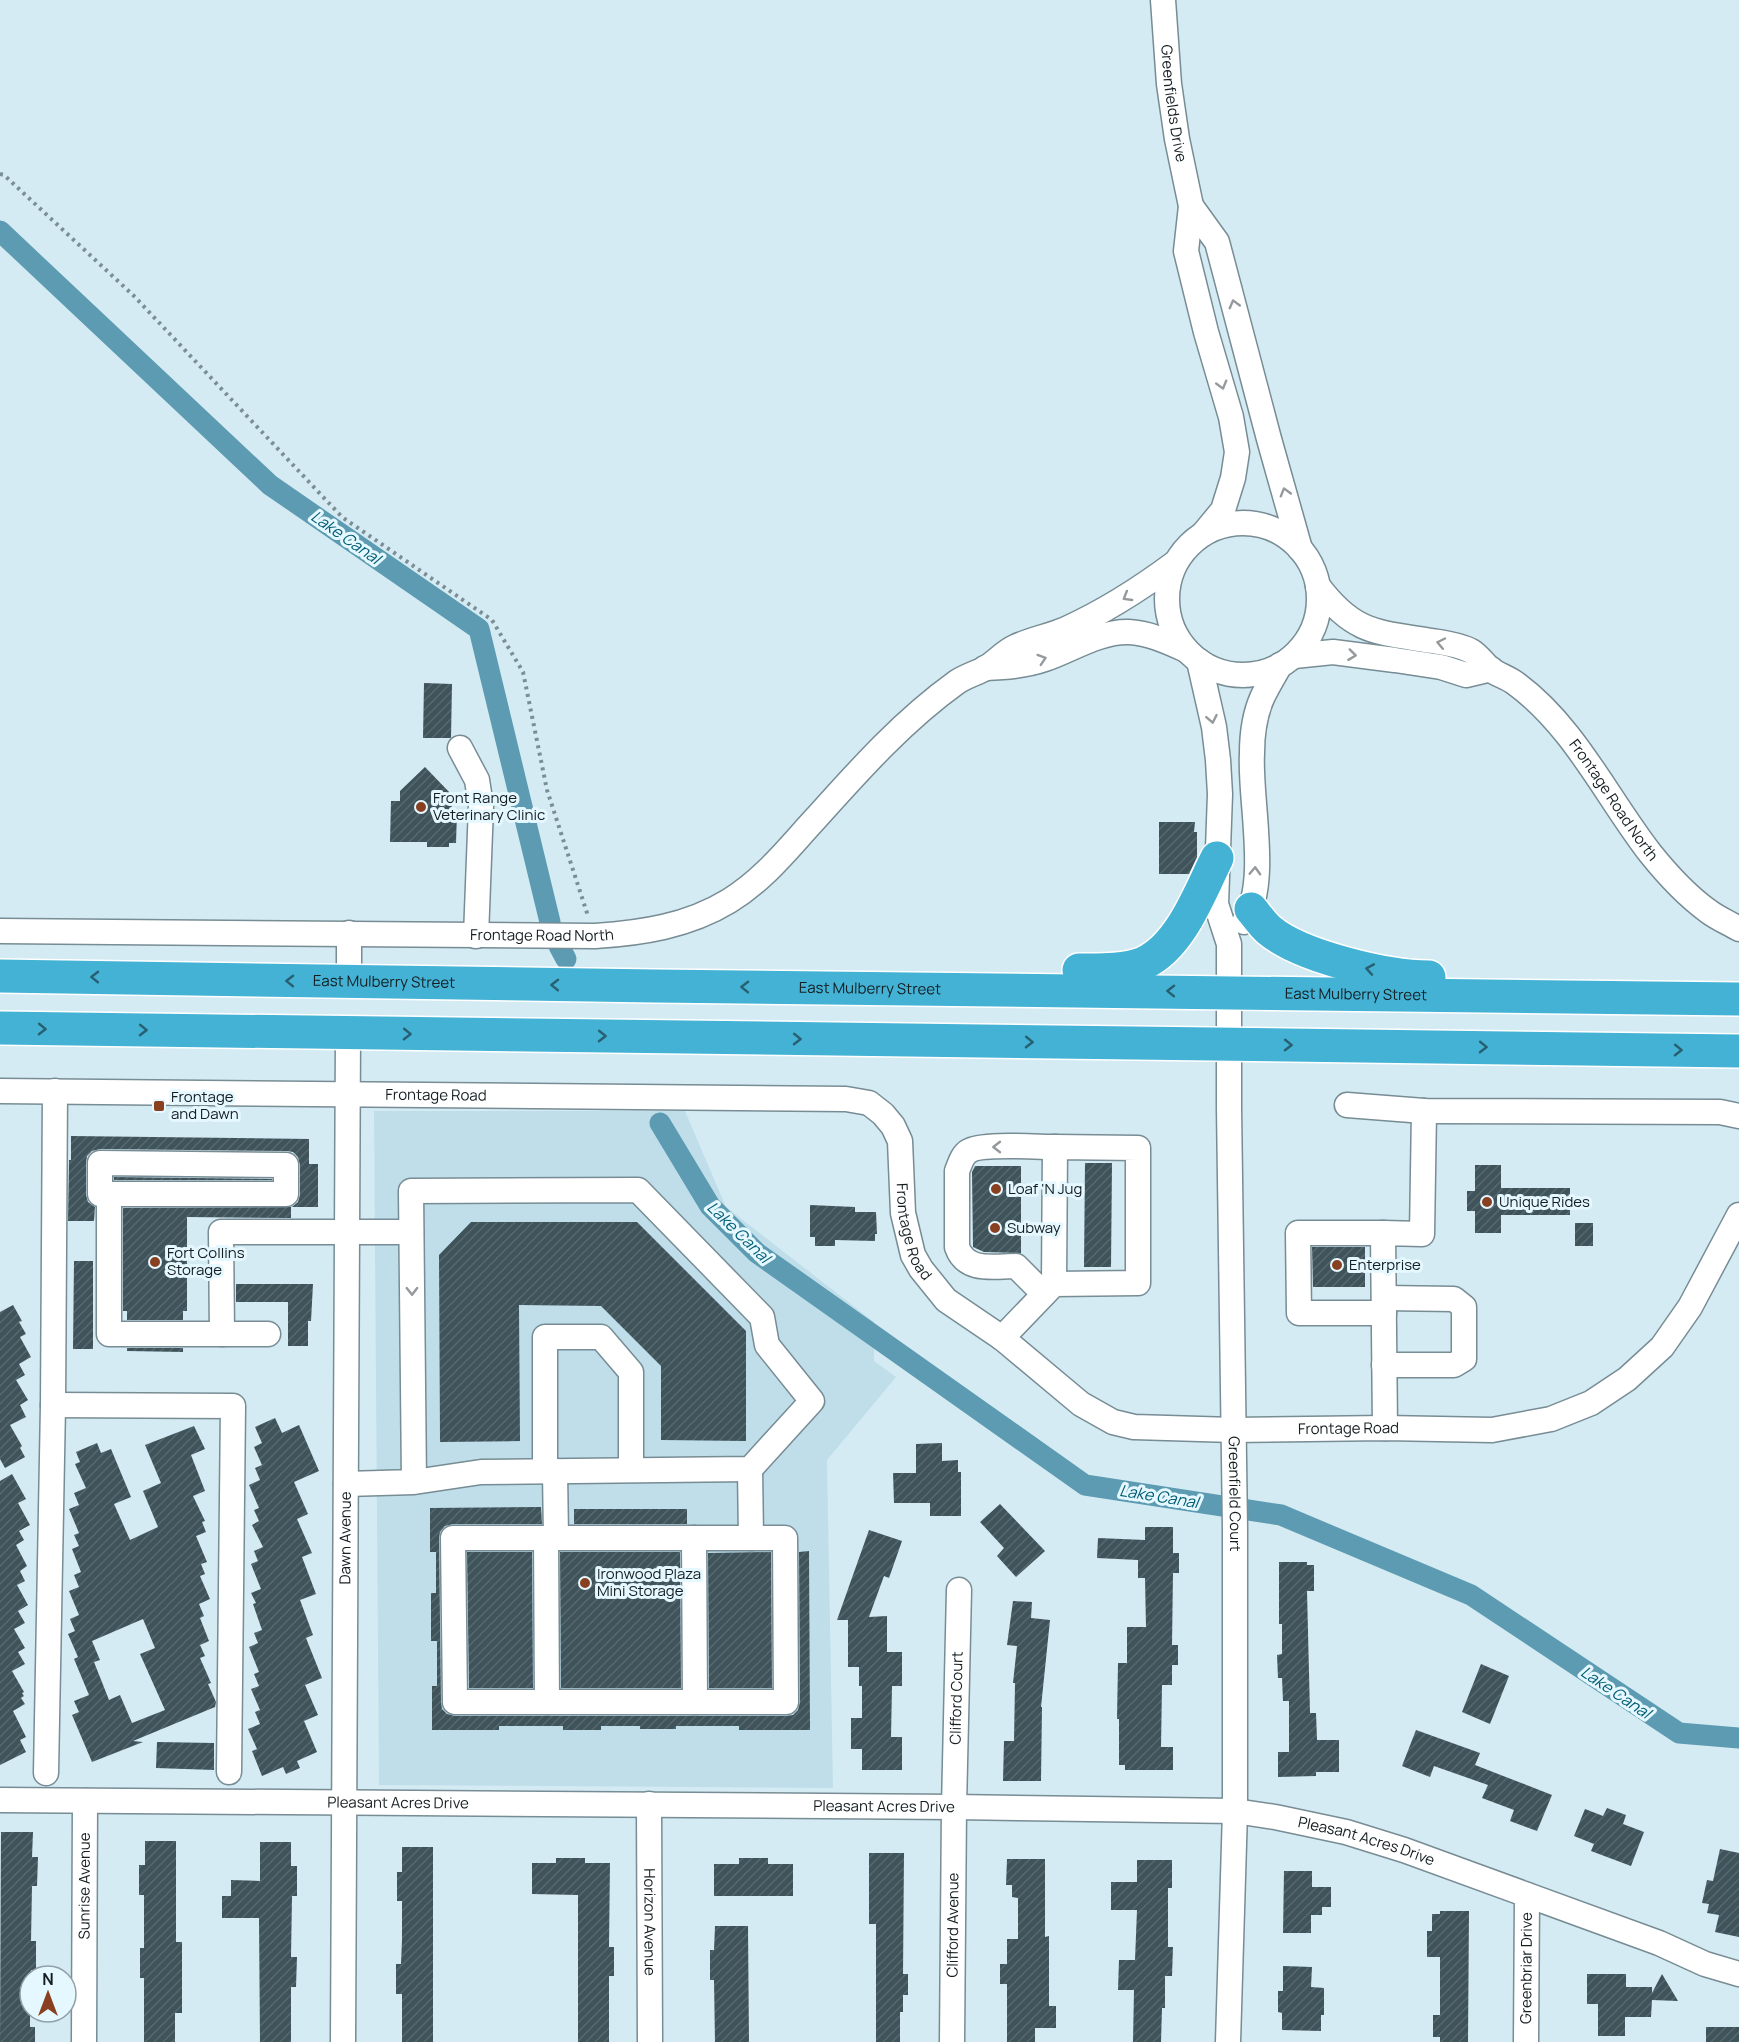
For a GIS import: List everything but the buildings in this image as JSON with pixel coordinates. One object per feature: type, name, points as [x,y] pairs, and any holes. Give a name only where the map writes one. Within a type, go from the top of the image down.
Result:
[{"type":"highway","points":[[840,988],[925,969],[1098,970],[1144,963],[1165,948],[1181,929],[1217,858]]},
{"type":"highway","points":[[1251,909],[1269,930],[1294,944],[1358,967],[1422,977],[1556,980],[1636,998]]},
{"type":"highway","name":"East Mulberry Street","points":[[0,976],[1739,999]]},
{"type":"highway","points":[[0,1028],[1739,1051]]},
{"type":"street","name":"Greenfields Drive","points":[[1163,0],[1169,84],[1177,140],[1191,206]]},
{"type":"street","points":[[1191,206],[1186,251],[1206,332],[1231,417],[1237,452],[1233,478],[1223,510],[1204,533],[1187,546],[1175,563],[1168,584],[1166,604],[1173,629],[1193,656],[1214,727],[1220,794],[1216,904],[1229,944]]},
{"type":"street","points":[[1191,206],[1217,242],[1300,549]]},
{"type":"street","points":[[1204,533],[1223,525],[1244,523],[1265,526],[1284,535],[1300,549],[1312,566],[1318,586],[1319,608],[1314,628],[1305,643],[1287,661],[1262,698],[1255,726],[1251,753],[1256,876],[1251,909],[1229,944]]},
{"type":"street","points":[[985,668],[1014,647],[1064,630],[1107,609],[1139,590],[1175,563]]},
{"type":"street","name":"Frontage Road North","points":[[1318,586],[1343,615],[1372,631],[1445,643],[1472,652],[1491,669],[1514,682],[1543,706],[1577,748],[1650,853],[1676,882],[1708,911],[1739,929]]},
{"type":"street","points":[[985,668],[1022,665],[1042,660],[1099,637],[1127,632],[1144,633],[1193,656],[1214,670],[1231,674],[1248,675],[1264,672],[1287,661],[1334,652],[1441,667],[1466,675],[1491,669]]},
{"type":"street","name":"Frontage Road North","points":[[0,931],[595,936],[634,934],[671,926],[728,902],[753,884],[776,863],[884,744],[920,709],[960,680],[985,668]]},
{"type":"street","points":[[460,748],[477,780],[481,806],[476,936]]},
{"type":"street","points":[[349,981],[350,933]]},
{"type":"street","name":"Greenfield Court","points":[[1228,2042],[1235,1811],[1235,1495],[1229,944]]},
{"type":"street","name":"Dawn Avenue","points":[[343,2042],[348,1033]]},
{"type":"street","name":"Frontage Road","points":[[0,1091],[846,1099],[869,1104],[884,1114],[900,1141],[903,1213],[914,1255],[921,1269],[946,1300],[1002,1338],[1082,1404],[1113,1422],[1134,1427],[1233,1430],[1385,1428],[1492,1430],[1551,1419],[1592,1403],[1628,1379],[1662,1347],[1690,1307],[1739,1215]]},
{"type":"street","points":[[46,1773],[53,1405],[55,1091]]},
{"type":"street","points":[[1347,1105],[1424,1111],[1720,1112],[1739,1116]]},
{"type":"street","points":[[1384,1365],[1454,1365],[1464,1359],[1464,1307],[1454,1299],[1299,1313],[1298,1233],[1422,1234],[1424,1111]]},
{"type":"street","points":[[985,1147],[1055,1147],[1138,1148],[1138,1282],[1049,1289],[1016,1266],[980,1266],[968,1263],[960,1257],[957,1247],[957,1171],[961,1160],[970,1150],[985,1147]]},
{"type":"street","points":[[1002,1338],[1049,1289],[1055,1147]]},
{"type":"street","points":[[100,1163],[286,1166],[286,1194],[109,1194],[100,1194],[100,1163]]},
{"type":"street","points":[[414,1482],[411,1191],[638,1190],[762,1317],[767,1345],[812,1401],[750,1469],[751,1538]]},
{"type":"street","points":[[109,1194],[109,1334],[268,1334]]},
{"type":"street","points":[[222,1334],[221,1232],[411,1232]]},
{"type":"street","points":[[1383,1233],[1385,1428]]},
{"type":"street","points":[[547,1702],[551,1538],[545,1337],[602,1337],[632,1372],[632,1469]]},
{"type":"street","points":[[53,1405],[233,1406],[230,1772]]},
{"type":"street","points":[[346,1484],[414,1482],[481,1472],[750,1469]]},
{"type":"street","points":[[453,1538],[694,1538],[785,1538],[786,1702],[455,1702],[453,1538]]},
{"type":"street","points":[[694,1538],[695,1702]]},
{"type":"street","name":"Clifford Court","points":[[954,1807],[959,1590]]},
{"type":"street","name":"Pleasant Acres Drive","points":[[0,1800],[1235,1811],[1346,1832],[1404,1850],[1659,1943],[1705,1964],[1739,1974]]},
{"type":"street","name":"Sunrise Avenue","points":[[84,2042],[85,1801]]},
{"type":"street","name":"Horizon Avenue","points":[[649,1804],[650,2042]]},
{"type":"street","name":"Clifford Avenue","points":[[952,2042],[954,1807]]},
{"type":"street","name":"Greenbriar Drive","points":[[1526,2042],[1527,1895]]},
{"type":"path","points":[[0,174],[4,175],[134,296],[342,517],[492,620],[524,672],[547,790],[595,936]]},
{"type":"shaded area","points":[[374,1111],[685,1111],[726,1207],[874,1322],[874,1361],[896,1377],[827,1460],[833,1788],[379,1785]]},
{"type":"waterway","name":"Lake Canal","points":[[0,231],[270,485],[479,629],[550,922]]},
{"type":"waterway","name":"Lake Canal","points":[[559,946],[566,959]]},
{"type":"waterway","name":"Lake Canal","points":[[660,1123],[710,1206],[757,1253],[1085,1485],[1281,1515],[1471,1595],[1679,1733],[1739,1738]]},
{"type":"place","name":"Front Range Veterinary Clinic","points":[[421,807]]},
{"type":"place","name":"Frontage and Dawn","points":[[159,1106]]},
{"type":"place","name":"Loaf 'N Jug","points":[[996,1189]]},
{"type":"place","name":"Unique Rides","points":[[1487,1202]]},
{"type":"place","name":"Subway","points":[[995,1228]]},
{"type":"place","name":"Fort Collins Storage","points":[[155,1262]]},
{"type":"place","name":"Enterprise","points":[[1337,1265]]},
{"type":"place","name":"Ironwood Plaza Mini Storage","points":[[585,1583]]}]
